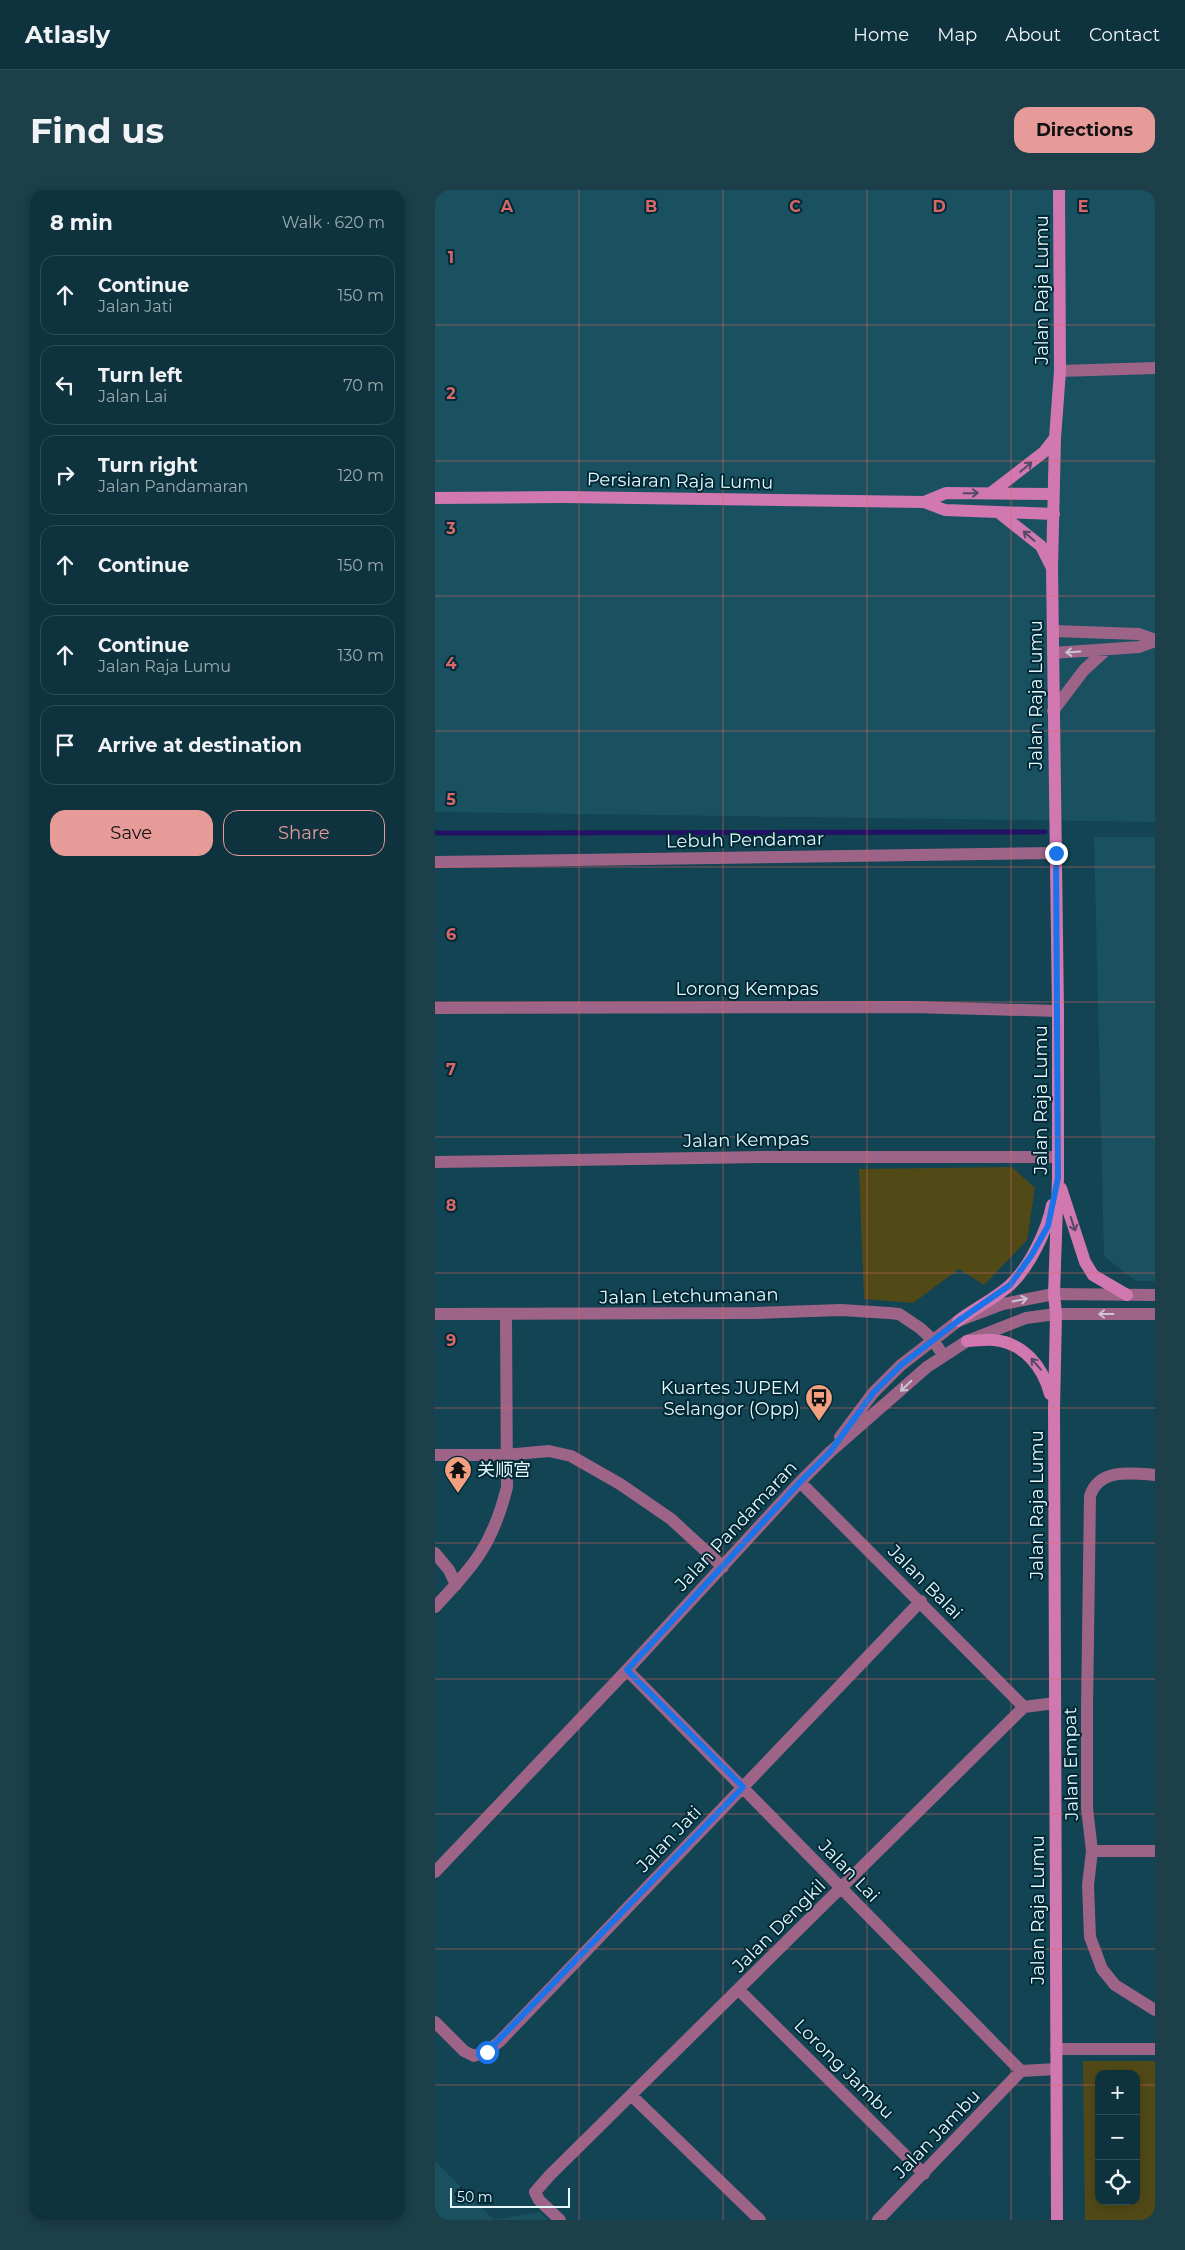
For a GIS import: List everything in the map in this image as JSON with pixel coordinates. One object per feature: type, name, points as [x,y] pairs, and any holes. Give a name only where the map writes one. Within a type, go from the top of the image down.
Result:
[{"type":"street","name":"Jalan Raja Lumu","points":[[1057,2220],[1054,1409],[1056,1314],[1054,1294],[1058,1178],[1058,1011],[1052,568],[1055,438],[1060,371],[1059,190]]},
{"type":"street","points":[[1060,371],[1155,368]]},
{"type":"street","points":[[992,492],[1043,452],[1055,438]]},
{"type":"street","name":"Persiaran Raja Lumu","points":[[924,502],[945,493],[1053,494]]},
{"type":"street","name":"Persiaran Raja Lumu","points":[[435,498],[562,497],[924,502],[945,510],[1054,514]]},
{"type":"street","points":[[997,512],[1041,546],[1052,568]]},
{"type":"street","points":[[1053,631],[1139,634],[1155,640]]},
{"type":"street","points":[[1053,653],[1139,647],[1155,640]]},
{"type":"street","points":[[1053,711],[1084,670],[1106,650]]},
{"type":"street","name":"Lebuh Pendamar","points":[[435,862],[1056,853]]},
{"type":"street","name":"Lorong Kempas","points":[[435,1008],[912,1007],[1058,1011]]},
{"type":"street","name":"Jalan Kempas","points":[[435,1162],[770,1157],[1058,1157]]},
{"type":"street","points":[[1058,1178],[1085,1262],[1093,1276],[1127,1296]]},
{"type":"street","points":[[830,1452],[873,1393],[901,1365],[958,1321],[1010,1285],[1048,1226],[1058,1178]]},
{"type":"street","points":[[958,1321],[1003,1304],[1054,1294],[1155,1295]]},
{"type":"street","name":"Jalan Letchumanan","points":[[435,1314],[506,1315],[851,1310],[899,1314],[920,1328],[933,1340],[943,1355]]},
{"type":"street","name":"Jalan Pandamaran","points":[[435,1872],[627,1670],[800,1482],[830,1452],[927,1367],[967,1341],[1025,1318],[1056,1314],[1155,1314]]},
{"type":"street","points":[[435,1607],[481,1556],[501,1512],[507,1488],[505,1456],[506,1315]]},
{"type":"street","points":[[967,1341],[995,1340],[1018,1348],[1040,1368],[1047,1383],[1054,1409]]},
{"type":"street","points":[[435,1455],[505,1456],[549,1451],[571,1456],[620,1484],[671,1519],[723,1567]]},
{"type":"street","name":"Jalan Empat","points":[[1155,1475],[1118,1473],[1105,1476],[1093,1488],[1091,1496],[1087,1709],[1087,1808],[1092,1851],[1088,1885],[1090,1937],[1102,1969],[1115,1985],[1155,2010]]},
{"type":"street","name":"Jalan Balai","points":[[800,1482],[921,1601],[1024,1707]]},
{"type":"street","points":[[435,1553],[449,1570],[456,1585]]},
{"type":"street","name":"Jalan Jati","points":[[435,2022],[464,2051],[474,2056],[487,2052],[921,1601]]},
{"type":"street","name":"Jalan Lai","points":[[627,1670],[1021,2071]]},
{"type":"street","points":[[1024,1707],[1055,1703]]},
{"type":"street","name":"Jalan Dengkil","points":[[560,2220],[539,2200],[535,2192],[550,2175],[1024,1707]]},
{"type":"street","points":[[1092,1851],[1155,1852]]},
{"type":"street","name":"Lorong Jambu","points":[[739,1990],[924,2174]]},
{"type":"street","points":[[1056,2049],[1155,2049]]},
{"type":"street","points":[[1021,2071],[1056,2069]]},
{"type":"street","name":"Jalan Jambu","points":[[878,2220],[1021,2071]]},
{"type":"street","points":[[632,2096],[760,2220]]},
{"type":"shaded area","points":[[435,190],[1155,190],[1155,822],[435,812]]},
{"type":"shaded area","points":[[1094,837],[1155,837],[1155,1281],[1136,1281],[1104,1256]]},
{"type":"shaded area","points":[[1012,1167],[1035,1188],[1027,1240],[984,1285],[959,1269],[913,1303],[864,1299],[859,1169]]},
{"type":"shaded area","points":[[1083,2061],[1155,2061],[1155,2220],[1085,2220]]},
{"type":"shaded area","points":[[435,2161],[494,2220],[435,2220]]},
{"type":"shaded area","points":[[540,2212],[548,2220],[494,2220]]},
{"type":"waterway","points":[[435,833],[1045,832]]},
{"type":"place","name":"Kuartes JUPEM Selangor (Opp)","points":[[819,1422]]},
{"type":"place","name":"关顺宫","points":[[458,1494]]},
{"type":"route","points":[[487,2052],[499,2042],[743,1787],[627,1670],[800,1482],[830,1452],[873,1393],[901,1365],[958,1321],[1010,1285],[1031,1256],[1048,1226],[1058,1178],[1056,853]]}]
